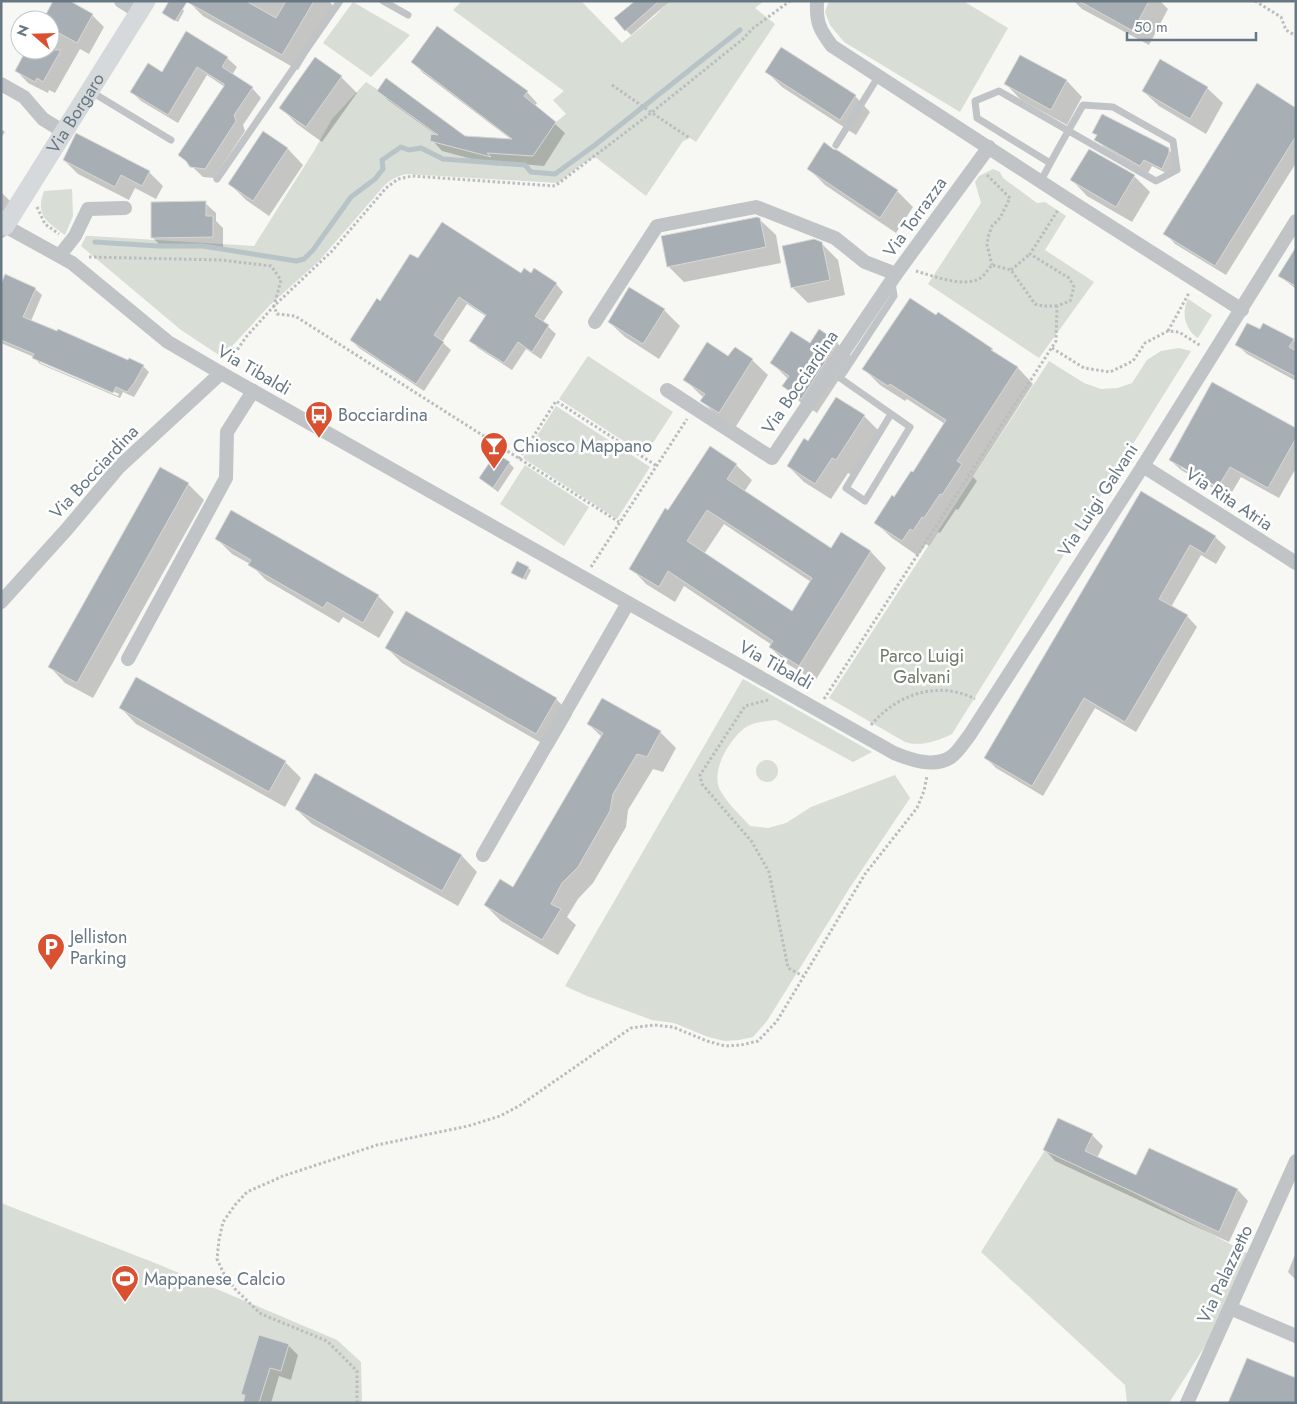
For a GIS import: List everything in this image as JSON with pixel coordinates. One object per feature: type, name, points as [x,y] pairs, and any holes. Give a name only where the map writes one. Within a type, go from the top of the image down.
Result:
[{"type":"street","points":[[121,1],[142,7]]},
{"type":"street","points":[[818,1],[816,17],[821,31],[832,46],[1242,310]]},
{"type":"street","name":"Via Borgaro","points":[[3,227],[142,7]]},
{"type":"street","points":[[1,84],[24,97],[43,119],[64,132]]},
{"type":"street","name":"Via Torrazza","points":[[595,322],[657,226],[756,208],[835,238],[865,262],[897,274],[988,147]]},
{"type":"street","points":[[60,255],[75,236],[88,209],[125,208]]},
{"type":"street","name":"Via Luigi Galvani","points":[[931,763],[951,757],[969,736],[1143,466],[1296,221]]},
{"type":"street","name":"Via Tibaldi","points":[[3,227],[60,255],[168,342],[252,391],[864,736],[906,758],[931,763]]},
{"type":"street","name":"Via Bocciardina","points":[[667,390],[772,458],[897,274]]},
{"type":"street","name":"Via Bocciardina","points":[[1,602],[119,467],[221,373]]},
{"type":"street","points":[[128,659],[226,478],[227,432],[252,391]]},
{"type":"street","name":"Via Rita Atria","points":[[1143,466],[1296,563]]},
{"type":"street","points":[[483,855],[628,603]]},
{"type":"street","name":"Via Palazzetto","points":[[1186,1403],[1296,1161]]},
{"type":"street","points":[[1230,1308],[1296,1336]]},
{"type":"lane","points":[[217,179],[340,1]]},
{"type":"lane","points":[[383,1],[408,15]]},
{"type":"lane","points":[[836,144],[878,76]]},
{"type":"lane","points":[[90,91],[172,140]]},
{"type":"lane","points":[[1041,181],[1050,163],[1068,131],[1083,105],[1113,107],[1173,140],[1177,170],[1156,181],[1068,131],[999,91],[975,101],[977,118],[1050,163]]},
{"type":"lane","points":[[891,414],[846,488],[865,501],[910,427],[840,378],[894,296],[897,274]]},
{"type":"path","points":[[221,373],[246,337],[274,306],[332,252],[378,196],[398,179],[412,176],[555,186],[651,113],[743,39],[752,29],[790,1]]},
{"type":"path","points":[[1255,1],[1281,16],[1286,30],[1296,36]]},
{"type":"path","points":[[612,85],[690,138]]},
{"type":"path","points":[[976,164],[1010,198],[1000,218],[992,226],[988,237],[987,245],[992,264]]},
{"type":"path","points":[[1011,270],[1030,254],[1066,198]]},
{"type":"path","points":[[992,264],[1011,270],[1035,304],[1057,306],[1070,302],[1074,287],[1069,278],[1030,254]]},
{"type":"path","points":[[90,257],[221,260],[271,266],[281,280],[274,306],[277,314],[295,316],[619,522]]},
{"type":"path","points":[[897,274],[964,282],[981,278],[992,264]]},
{"type":"path","points":[[1168,331],[1197,281]]},
{"type":"path","points":[[817,710],[1052,348],[1056,341],[1057,306]]},
{"type":"path","points":[[1052,348],[1084,368],[1110,372],[1134,361],[1145,343],[1168,331],[1179,332],[1214,353]]},
{"type":"path","points":[[518,459],[556,401],[656,466]]},
{"type":"path","points":[[584,578],[694,407]]},
{"type":"path","points":[[864,736],[872,724],[888,708],[905,698],[924,691],[960,692],[988,707]]},
{"type":"path","points":[[785,692],[780,699],[764,700],[746,706],[700,775],[702,784],[752,842],[769,872],[788,968],[804,976]]},
{"type":"path","points":[[357,1403],[357,1371],[327,1341],[262,1314],[234,1289],[224,1274],[217,1259],[219,1240],[223,1222],[235,1205],[248,1192],[283,1176],[377,1145],[468,1126],[500,1116],[519,1106],[632,1028],[654,1025],[673,1027],[694,1037],[725,1046],[758,1041],[777,1021],[865,874],[917,808],[924,791],[931,763]]},
{"type":"green space","points":[[462,1],[581,1],[622,43],[656,15],[669,1],[764,1],[755,8],[775,24],[696,142],[690,138],[683,141],[646,196],[595,157],[582,164],[558,183],[407,174],[400,176],[391,180],[383,187],[319,261],[270,305],[222,357],[181,330],[81,246],[86,236],[91,236],[254,246],[332,119],[366,82],[471,152],[533,156],[551,126],[566,114],[553,100],[564,91],[453,10]]},
{"type":"green space","points":[[829,1],[963,1],[1008,28],[960,112],[844,42],[830,25],[825,12]]},
{"type":"green space","points":[[353,2],[410,35],[371,77],[323,43]]},
{"type":"green space","points":[[993,169],[1000,172],[1003,178],[1037,203],[1045,202],[1066,216],[1045,250],[1094,282],[1039,358],[928,284],[981,203],[975,182],[979,176]]},
{"type":"green space","points":[[72,189],[73,216],[65,235],[44,217],[41,206],[42,199],[44,191]]},
{"type":"green space","points":[[1188,299],[1212,315],[1198,338],[1185,321]]},
{"type":"green space","name":"Parco Luigi Galvani","points":[[1179,348],[1191,351],[952,734],[929,742],[917,744],[905,742],[829,698],[1049,361],[1084,383],[1101,389],[1118,388],[1132,383],[1147,360],[1161,351]]},
{"type":"green space","points":[[588,356],[673,412],[645,455],[559,399]]},
{"type":"green space","points":[[556,406],[650,467],[617,519],[523,458]]},
{"type":"green space","points":[[525,465],[589,507],[564,546],[500,504]]},
{"type":"green space","points":[[743,679],[872,752],[853,762],[776,720],[749,725],[734,739],[723,756],[718,774],[718,782],[726,800],[750,826],[768,828],[786,823],[811,807],[895,775],[910,798],[849,889],[767,1021],[753,1037],[725,1041],[708,1037],[674,1023],[652,1020],[565,986]]},
{"type":"green space","points":[[763,760],[771,760],[778,767],[778,775],[771,782],[763,782],[756,775],[756,767]]},
{"type":"green space","points":[[1047,1147],[1249,1254],[1215,1330],[1169,1403],[1127,1403],[1125,1385],[981,1252]]},
{"type":"green space","name":"Mappanese Calcio","points":[[1,1203],[160,1265],[337,1340],[361,1362],[362,1403],[1,1403]]},
{"type":"building","points":[[53,1],[70,1],[93,14],[77,43],[60,34],[60,10],[48,10]]},
{"type":"building","points":[[169,1],[246,1],[276,18],[286,1],[314,1],[282,55],[187,2],[175,21],[162,13]]},
{"type":"building","points":[[635,1],[659,1],[625,31],[614,18]]},
{"type":"building","points":[[1079,1],[1149,1],[1133,31]]},
{"type":"building","points":[[437,26],[528,91],[524,96],[556,122],[533,156],[487,153],[491,157],[430,141],[431,134],[438,135],[377,91],[386,78],[465,136],[512,139],[411,62]]},
{"type":"building","points":[[186,31],[228,57],[222,67],[253,87],[234,115],[236,121],[205,169],[190,167],[178,155],[224,84],[197,67],[168,115],[130,92],[148,63],[162,72]]},
{"type":"building","points":[[781,47],[856,95],[840,120],[765,72]]},
{"type":"building","points":[[1020,55],[1067,80],[1051,110],[1004,84]]},
{"type":"building","points":[[315,57],[342,76],[306,127],[279,108]]},
{"type":"building","points":[[1160,59],[1208,87],[1190,119],[1142,91]]},
{"type":"building","points":[[21,60],[55,60],[43,82],[37,78],[35,82],[15,71]]},
{"type":"building","points":[[1257,83],[1296,108],[1296,136],[1215,266],[1163,234]]},
{"type":"building","points":[[1102,114],[1169,148],[1169,153],[1162,169],[1144,160],[1140,166],[1094,140],[1097,135],[1092,133]]},
{"type":"building","points":[[263,131],[288,148],[253,201],[228,184]]},
{"type":"building","points":[[76,133],[150,171],[142,186],[121,175],[115,187],[63,160]]},
{"type":"building","points":[[824,142],[898,190],[880,218],[807,169]]},
{"type":"building","points":[[1089,149],[1135,175],[1116,207],[1070,180]]},
{"type":"building","points":[[206,201],[206,216],[213,216],[213,237],[151,238],[151,202]]},
{"type":"building","points":[[757,217],[760,218],[766,247],[667,267],[661,236]]},
{"type":"building","points":[[442,222],[521,273],[524,268],[531,273],[534,268],[557,283],[535,316],[549,325],[532,352],[518,342],[504,363],[469,341],[486,315],[459,297],[434,335],[444,342],[416,384],[350,340],[377,298],[380,301],[410,254],[418,258]]},
{"type":"building","points":[[814,239],[822,242],[830,280],[791,288],[782,246]]},
{"type":"building","points":[[1296,247],[1296,286],[1278,276]]},
{"type":"building","points":[[5,274],[36,288],[23,317],[57,331],[58,329],[128,360],[129,358],[144,365],[127,392],[116,387],[113,393],[32,358],[34,354],[1,340],[1,284]]},
{"type":"building","points":[[629,287],[665,309],[643,344],[608,322]]},
{"type":"building","points":[[910,298],[936,315],[938,312],[1018,367],[957,461],[962,464],[942,495],[940,494],[924,518],[922,517],[913,531],[910,529],[902,541],[874,523],[892,495],[894,497],[911,471],[913,472],[946,420],[890,384],[888,386],[862,369]]},
{"type":"building","points":[[1247,323],[1260,329],[1263,323],[1294,339],[1289,347],[1296,351],[1296,377],[1235,345]]},
{"type":"building","points":[[819,329],[838,342],[801,399],[782,386],[789,376],[770,363],[791,331],[810,343]]},
{"type":"building","points":[[707,342],[728,356],[735,347],[753,359],[719,413],[700,401],[705,394],[683,380]]},
{"type":"building","points":[[1212,382],[1296,428],[1296,438],[1268,488],[1230,467],[1218,487],[1169,460]]},
{"type":"building","points":[[836,397],[865,415],[836,460],[832,458],[815,484],[787,466],[804,438],[808,441]]},
{"type":"building","points":[[710,446],[737,464],[727,479],[831,548],[841,532],[871,551],[799,666],[769,647],[773,641],[668,571],[659,587],[629,569],[665,508],[668,510]],"holes":[[[707,510],[812,578],[792,611],[687,541]]]},
{"type":"building","name":"Chiosco Mappano","points":[[496,453],[510,462],[493,488],[479,478]]},
{"type":"building","points":[[160,467],[189,483],[77,683],[48,667]]},
{"type":"building","points":[[1141,491],[1216,536],[1205,554],[1190,545],[1159,599],[1188,615],[1125,722],[1084,698],[1032,786],[984,758]]},
{"type":"building","points":[[231,510],[379,595],[363,623],[327,602],[323,608],[248,565],[251,560],[215,539]]},
{"type":"building","points":[[517,561],[529,567],[523,579],[511,573]]},
{"type":"building","points":[[406,611],[557,698],[536,734],[385,648]]},
{"type":"building","points":[[136,677],[286,761],[269,792],[119,708]]},
{"type":"building","points":[[602,698],[661,731],[647,757],[637,754],[613,794],[610,811],[578,867],[562,883],[551,904],[561,909],[542,940],[484,905],[500,879],[513,887],[603,733],[587,724]]},
{"type":"building","points":[[315,773],[462,855],[442,891],[295,809]]},
{"type":"building","points":[[1058,1118],[1093,1134],[1085,1151],[1136,1175],[1149,1148],[1238,1189],[1219,1232],[1043,1150]]},
{"type":"building","points":[[259,1335],[289,1344],[281,1371],[270,1368],[259,1403],[243,1403],[245,1395],[241,1394]]},
{"type":"building","points":[[1247,1358],[1296,1378],[1296,1403],[1228,1403]]},
{"type":"waterway","points":[[95,242],[158,246],[203,246],[296,261],[304,259],[313,250],[351,197],[375,179],[383,169],[382,160],[401,147],[409,150],[421,148],[443,159],[525,165],[531,172],[555,174],[595,145],[740,30]]},
{"type":"place","name":"Bocciardina","points":[[319,439]]},
{"type":"place","name":"Chiosco Mappano","points":[[494,470]]},
{"type":"place","name":"Jelliston Parking","points":[[51,971]]},
{"type":"place","name":"Mappanese Calcio","points":[[125,1303]]}]
